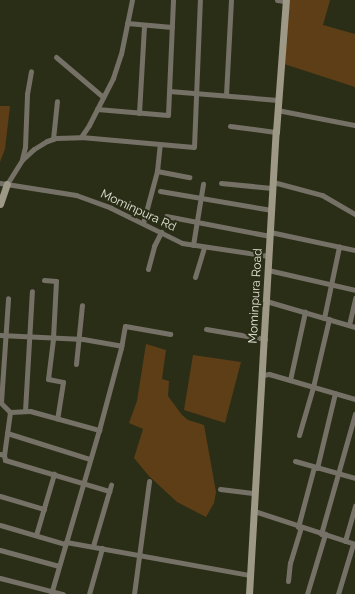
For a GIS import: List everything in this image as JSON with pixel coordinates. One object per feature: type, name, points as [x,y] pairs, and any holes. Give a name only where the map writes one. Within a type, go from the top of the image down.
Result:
[{"type":"main road","name":"Mominpura Road","points":[[249,594],[263,375],[277,110],[286,0]]},
{"type":"main road","points":[[0,204],[3,183]]},
{"type":"street","points":[[81,137],[113,78],[121,54],[132,0]]},
{"type":"street","points":[[97,109],[168,116],[173,0]]},
{"type":"street","points":[[3,183],[22,160],[34,149],[53,139],[81,137],[194,147],[200,0]]},
{"type":"street","points":[[226,95],[231,0]]},
{"type":"street","points":[[277,0],[286,0]]},
{"type":"street","points":[[127,23],[172,27]]},
{"type":"street","points":[[139,113],[144,25]]},
{"type":"street","points":[[56,58],[103,97]]},
{"type":"street","points":[[22,160],[25,147],[27,94],[31,71]]},
{"type":"street","points":[[169,91],[196,92],[278,100]]},
{"type":"street","points":[[53,139],[57,101]]},
{"type":"street","points":[[277,110],[355,125]]},
{"type":"street","points":[[230,126],[276,132]]},
{"type":"street","points":[[143,224],[157,171],[160,144]]},
{"type":"street","points":[[157,171],[188,177]]},
{"type":"street","name":"Mominpura Rd","points":[[3,183],[76,195],[111,208],[182,243],[269,256]]},
{"type":"street","points":[[221,183],[273,185],[322,195],[355,214]]},
{"type":"street","points":[[193,245],[203,184]]},
{"type":"street","points":[[160,191],[271,210]]},
{"type":"street","points":[[166,216],[196,223],[270,234],[355,250]]},
{"type":"street","points":[[148,270],[154,246],[161,232]]},
{"type":"street","points":[[195,277],[204,247]]},
{"type":"street","points":[[299,435],[313,387],[327,319],[331,284],[339,247]]},
{"type":"street","points":[[268,270],[355,290]]},
{"type":"street","points":[[44,280],[56,281],[53,339],[48,379],[63,382],[57,419]]},
{"type":"street","points":[[25,412],[32,291]]},
{"type":"street","points":[[8,298],[3,336],[1,402],[10,412],[25,412],[99,430]]},
{"type":"street","points":[[266,302],[352,326],[355,298]]},
{"type":"street","points":[[76,364],[82,305]]},
{"type":"street","points":[[290,380],[305,312]]},
{"type":"street","points":[[51,592],[99,430],[121,346],[124,326],[170,334]]},
{"type":"street","points":[[206,329],[265,339]]},
{"type":"street","points":[[3,336],[78,339],[121,346]]},
{"type":"street","points":[[263,375],[269,374],[355,400]]},
{"type":"street","points":[[288,581],[290,563],[335,393]]},
{"type":"street","points":[[10,412],[2,454],[5,460],[109,490]]},
{"type":"street","points":[[307,594],[338,473],[355,414]]},
{"type":"street","points":[[7,433],[90,459]]},
{"type":"street","points":[[295,461],[355,478]]},
{"type":"street","points":[[36,535],[54,474]]},
{"type":"street","points":[[134,594],[138,554],[149,481]]},
{"type":"street","points":[[92,546],[111,484]]},
{"type":"street","points":[[220,488],[255,492]]},
{"type":"street","points":[[0,496],[44,508]]},
{"type":"street","points":[[345,541],[355,505]]},
{"type":"street","points":[[254,511],[354,544],[338,594]]},
{"type":"street","points":[[0,525],[66,543],[138,554],[250,575]]},
{"type":"street","points":[[89,594],[102,548]]},
{"type":"street","points":[[0,550],[59,566]]},
{"type":"street","points":[[0,578],[63,594]]},
{"type":"shaded area","points":[[285,0],[330,0],[323,25],[355,34],[355,87],[281,63]]},
{"type":"shaded area","points":[[0,106],[10,106],[5,149],[0,162]]},
{"type":"shaded area","points":[[146,344],[166,350],[162,379],[169,381],[168,396],[182,415],[188,420],[204,425],[216,492],[214,503],[206,517],[177,502],[149,476],[134,458],[143,429],[129,423],[137,401]]},
{"type":"shaded area","points":[[193,355],[241,362],[225,423],[184,410]]}]
